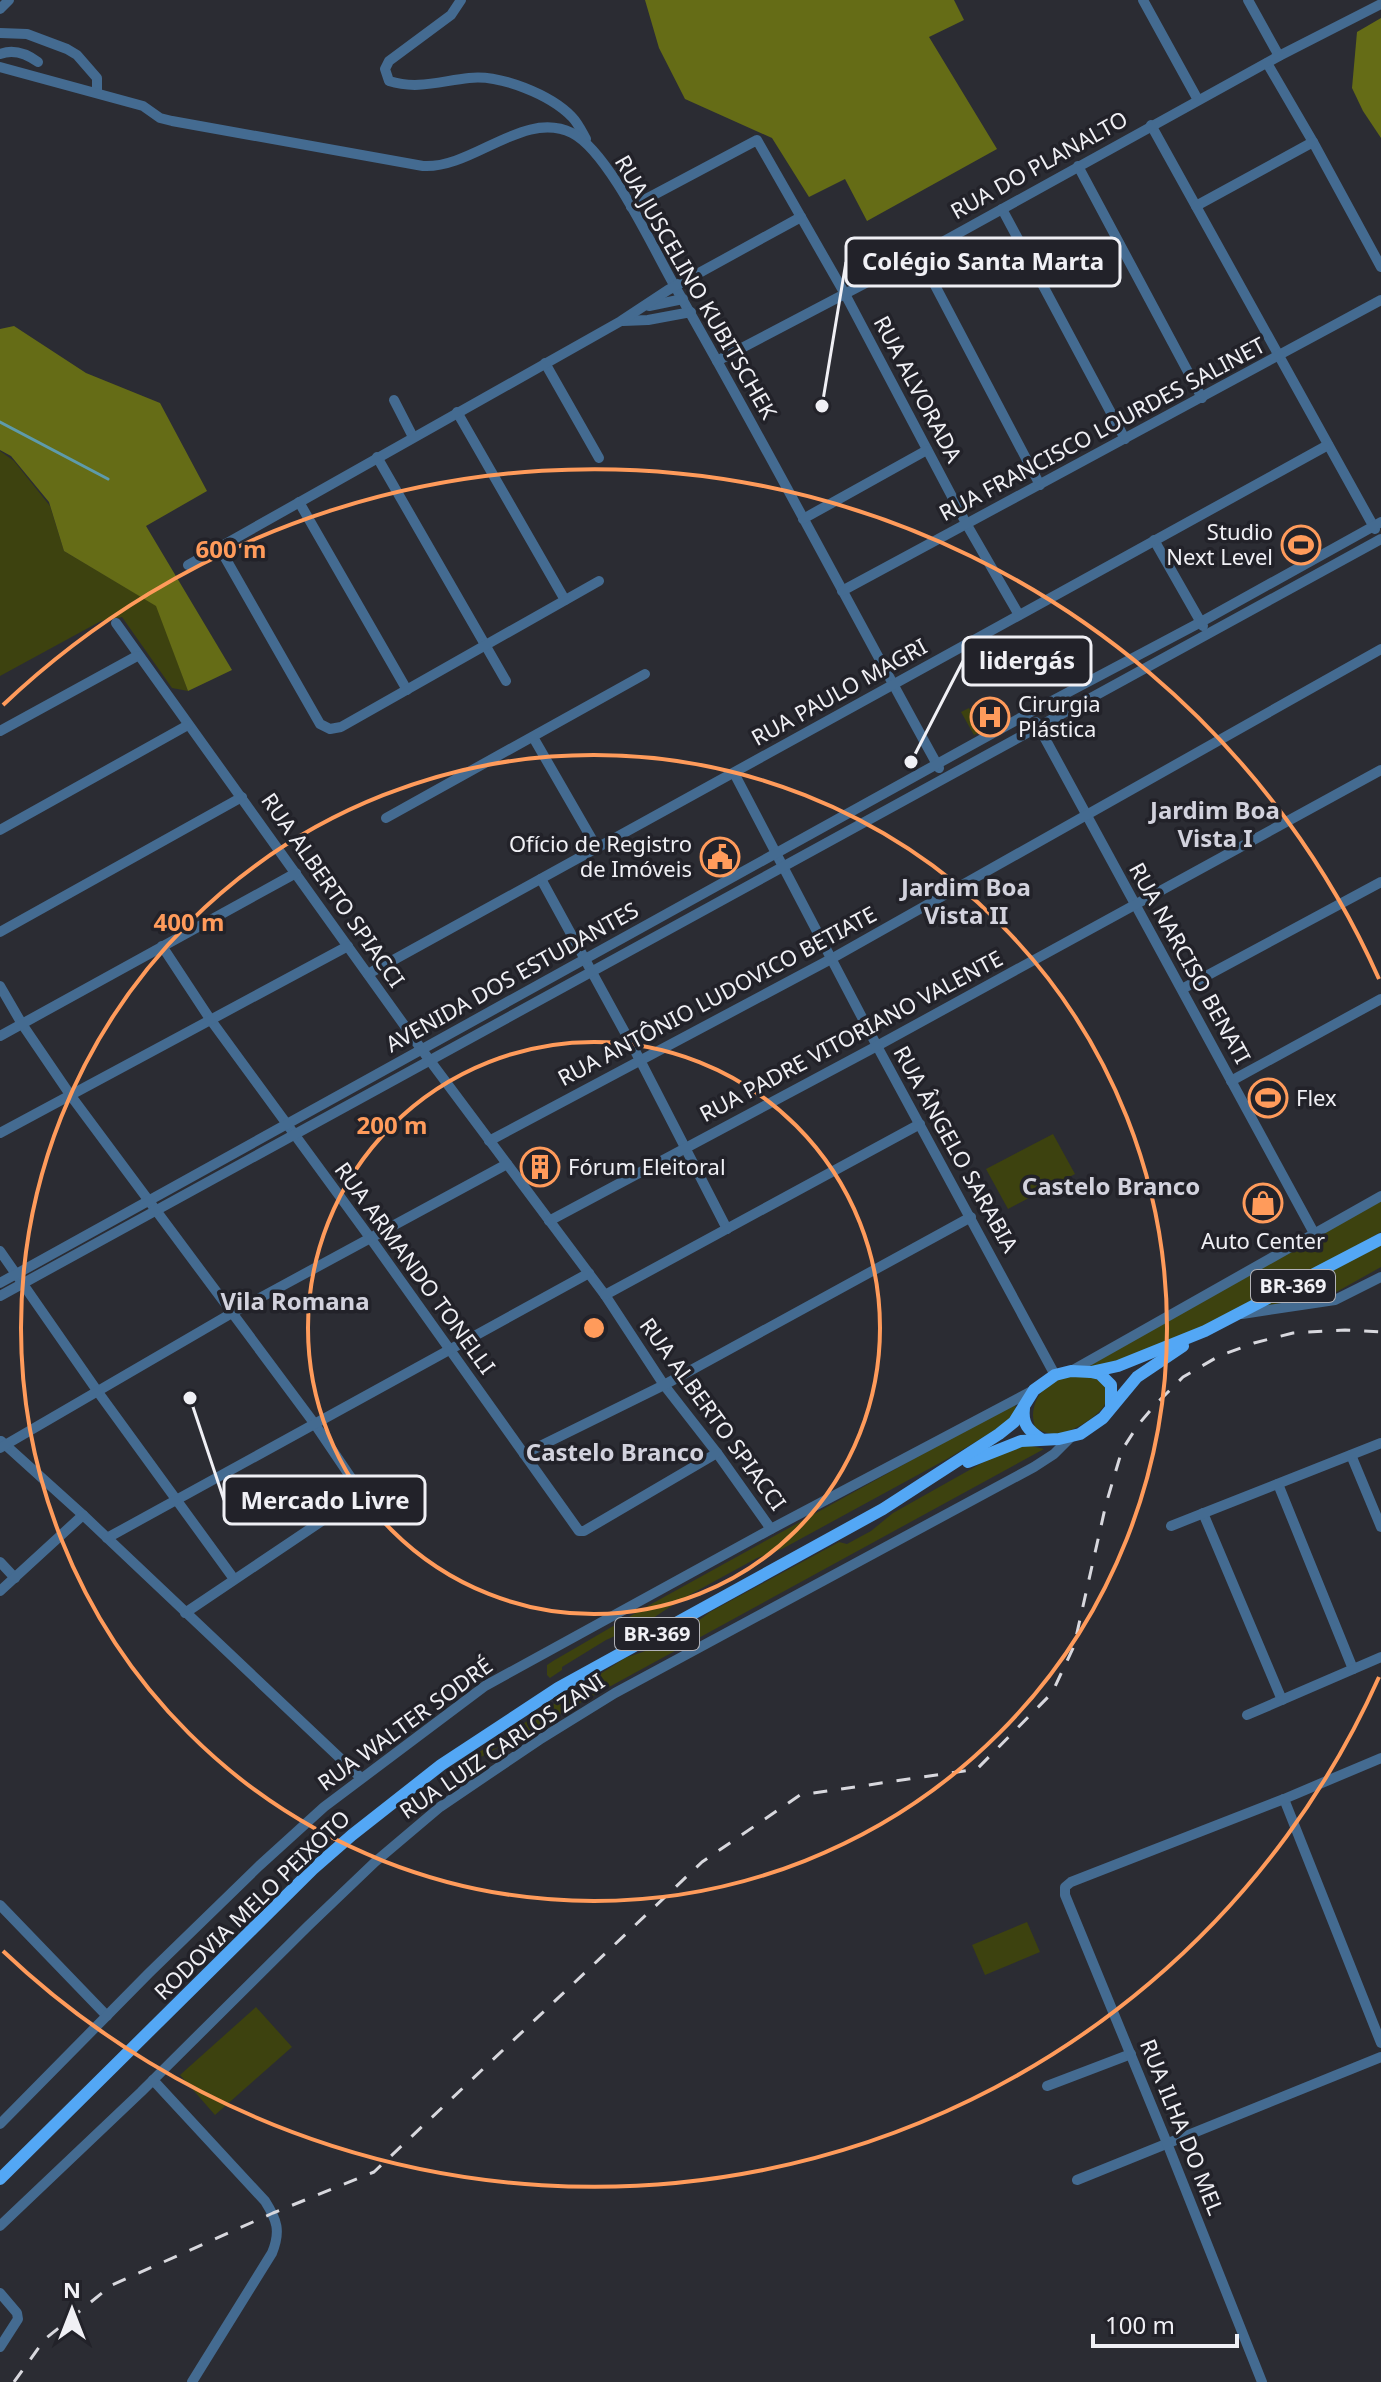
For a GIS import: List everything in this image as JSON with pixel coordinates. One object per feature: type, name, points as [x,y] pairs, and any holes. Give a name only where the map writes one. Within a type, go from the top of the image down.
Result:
[{"type":"main road","name":"RODOVIA MELO PEIXOTO","points":[[0,2179],[313,1869],[441,1765],[558,1688],[883,1509],[932,1478],[1014,1422],[1034,1390],[1055,1375],[1118,1366],[1205,1331],[1381,1239]]},
{"type":"main road","name":"RODOVIA MELO PEIXOTO","points":[[932,1478],[1021,1441],[1070,1438],[1091,1428],[1137,1377],[1205,1331]]},
{"type":"main road","points":[[1091,1372],[1100,1374],[1111,1385],[1111,1407]]},
{"type":"main road","points":[[1025,1404],[1026,1427],[1041,1439]]},
{"type":"street","points":[[0,9],[9,0]]},
{"type":"street","points":[[461,0],[443,22],[389,61],[385,69],[389,81],[403,86],[473,77],[514,82],[572,117],[592,148]]},
{"type":"street","points":[[1143,0],[1198,100]]},
{"type":"street","points":[[1248,0],[1279,56]]},
{"type":"street","points":[[1361,0],[1368,11]]},
{"type":"street","name":"RUA DO PLANALTO","points":[[717,361],[919,255],[1279,56],[1381,4]]},
{"type":"street","points":[[0,33],[27,34],[67,49],[87,64],[97,78],[97,92]]},
{"type":"street","points":[[38,76],[38,62],[54,45]]},
{"type":"street","points":[[0,54],[20,53],[38,62]]},
{"type":"street","points":[[1267,63],[1381,267]]},
{"type":"street","name":"RUA JUSCELINO KUBITSCHEK","points":[[0,67],[143,106],[160,118],[172,121],[423,166],[450,163],[539,127],[572,133],[592,148],[631,207],[691,312],[944,777]]},
{"type":"street","points":[[1151,125],[1328,445],[1377,525],[1381,539]]},
{"type":"street","name":"RUA ALVORADA","points":[[631,207],[757,140],[845,294],[967,525],[1019,615]]},
{"type":"street","points":[[1196,206],[1313,142]]},
{"type":"street","points":[[1078,166],[1202,398]]},
{"type":"street","points":[[1002,209],[1125,439]]},
{"type":"street","points":[[188,565],[801,217]]},
{"type":"street","points":[[919,255],[1040,485]]},
{"type":"street","points":[[643,307],[683,299]]},
{"type":"street","name":"RUA FRANCISCO LOURDES SALINET","points":[[842,591],[1381,300]]},
{"type":"street","points":[[621,321],[648,320],[691,312]]},
{"type":"street","points":[[545,363],[599,458]]},
{"type":"street","points":[[394,400],[413,437]]},
{"type":"street","points":[[457,412],[565,600]]},
{"type":"street","name":"RUA PAULO MAGRI","points":[[368,974],[1328,445]]},
{"type":"street","points":[[803,519],[927,450]]},
{"type":"street","points":[[377,457],[506,681]]},
{"type":"street","points":[[299,502],[407,690]]},
{"type":"street","name":"AVENIDA DOS ESTUDANTES","points":[[0,1296],[20,1279],[287,1125],[1031,712],[1377,525]]},
{"type":"street","name":"AVENIDA DOS ESTUDANTES","points":[[152,1205],[293,1135],[431,1061],[1381,539]]},
{"type":"street","points":[[1154,540],[1208,634]]},
{"type":"street","points":[[219,547],[320,724],[330,729],[341,727],[599,581]]},
{"type":"street","points":[[1289,573],[1296,585]]},
{"type":"street","name":"RUA ALBERTO SPIACCI","points":[[116,623],[422,1050],[605,1295],[664,1385],[771,1529]]},
{"type":"street","name":"RUA ANTÔNIO LUDOVICO BETIATE","points":[[489,1141],[831,959],[1381,649]]},
{"type":"street","points":[[0,731],[137,656]]},
{"type":"street","points":[[386,818],[645,674]]},
{"type":"street","name":"RUA NARCISO BENATI","points":[[1031,712],[1314,1233]]},
{"type":"street","points":[[0,830],[188,725]]},
{"type":"street","points":[[533,737],[597,848]]},
{"type":"street","name":"RUA PADRE VITORIANO VALENTE","points":[[549,1221],[877,1046],[1381,770]]},
{"type":"street","name":"RUA ÂNGELO SARABIA","points":[[734,773],[1055,1375]]},
{"type":"street","points":[[0,932],[242,797]]},
{"type":"street","points":[[0,1036],[296,873]]},
{"type":"street","points":[[541,879],[640,1060],[727,1229]]},
{"type":"street","points":[[1182,989],[1381,882]]},
{"type":"street","name":"RUA ARMANDO TONELLI","points":[[162,946],[210,1019],[579,1531],[584,1531],[717,1453]]},
{"type":"street","points":[[0,1133],[348,946]]},
{"type":"street","points":[[0,986],[71,1096],[314,1423],[362,1494],[185,1613]]},
{"type":"street","points":[[1231,1081],[1381,999]]},
{"type":"street","points":[[605,1295],[920,1124]]},
{"type":"street","points":[[361,1778],[83,1515],[1,1444],[98,1392],[232,1313],[507,1164]]},
{"type":"street","points":[[1071,1371],[1381,1196]]},
{"type":"street","points":[[524,1454],[664,1385],[971,1217]]},
{"type":"street","points":[[0,1251],[234,1579]]},
{"type":"street","points":[[107,1538],[589,1273]]},
{"type":"street","points":[[1237,1315],[1335,1300],[1381,1277]]},
{"type":"street","name":"AVENIDA DOS ESTUDANTES","points":[[0,1283],[20,1279]]},
{"type":"street","name":"RUA WALTER SODRÉ","points":[[0,2124],[259,1866],[324,1807],[485,1686],[771,1529],[1034,1390]]},
{"type":"street","name":"RUA LUIZ CARLOS ZANI","points":[[0,2226],[353,1883],[440,1807],[615,1693],[1034,1467],[1054,1454],[1070,1438]]},
{"type":"street","points":[[1171,1526],[1381,1443]]},
{"type":"street","points":[[1351,1455],[1381,1527]]},
{"type":"street","points":[[1278,1484],[1353,1669]]},
{"type":"street","points":[[1203,1513],[1282,1700]]},
{"type":"street","points":[[0,1591],[83,1515]]},
{"type":"street","points":[[0,1562],[15,1578]]},
{"type":"street","points":[[1247,1715],[1381,1657]]},
{"type":"street","points":[[1381,1758],[1284,1799],[1381,2043]]},
{"type":"street","name":"RUA ILHA DO MEL","points":[[1262,2382],[1065,1895],[1065,1887],[1071,1882],[1284,1799]]},
{"type":"street","points":[[0,1905],[107,2016]]},
{"type":"street","points":[[1047,2086],[1131,2054]]},
{"type":"street","points":[[1077,2180],[1381,2057]]},
{"type":"street","points":[[153,2080],[265,2201],[276,2224],[278,2240],[272,2253],[192,2382]]},
{"type":"street","points":[[0,2293],[17,2313],[18,2319],[0,2347]]},
{"type":"green space","points":[[645,0],[954,0],[964,20],[929,37],[997,149],[867,221],[845,179],[809,197],[772,138],[685,99],[659,48]]},
{"type":"green space","points":[[1381,18],[1381,138],[1352,88],[1357,32]]},
{"type":"green space","points":[[14,326],[86,373],[160,403],[207,491],[146,526],[232,670],[188,691],[156,606],[64,551],[49,502],[11,456],[0,450],[0,329]]},
{"type":"green space","points":[[0,451],[14,461],[50,506],[64,551],[157,606],[188,691],[172,688],[122,617],[101,621],[0,676]]},
{"type":"green space","points":[[969,708],[982,731],[974,735],[961,712]]},
{"type":"green space","points":[[1053,1134],[1075,1174],[1008,1209],[986,1169]]},
{"type":"green space","points":[[1381,1201],[1381,1232],[1205,1331],[1120,1363],[1072,1369]]},
{"type":"green space","points":[[1381,1239],[1381,1267],[1331,1295],[1257,1307]]},
{"type":"green space","points":[[1095,1375],[1107,1387],[1105,1404],[1095,1416],[1060,1434],[1046,1433],[1035,1427],[1035,1404],[1048,1385],[1067,1377]]},
{"type":"green space","points":[[1015,1403],[1012,1420],[947,1459],[782,1549],[757,1558],[647,1622],[606,1640],[550,1678],[547,1675],[547,1665],[553,1661]]},
{"type":"green space","points":[[1024,1444],[1044,1449],[459,1769],[456,1767],[625,1658],[654,1648],[682,1633],[710,1612],[839,1542],[847,1544],[871,1531],[893,1513],[1005,1450]]},
{"type":"green space","points":[[1027,1922],[1040,1952],[985,1975],[972,1945]]},
{"type":"green space","points":[[256,2007],[292,2047],[215,2115],[180,2075]]},
{"type":"waterway","points":[[0,422],[108,479]]},
{"type":"railway","points":[[14,2382],[45,2339],[112,2285],[374,2172],[702,1862],[800,1795],[977,1769],[1052,1693],[1074,1646],[1106,1504],[1122,1450],[1154,1406],[1183,1377],[1219,1356],[1254,1343],[1293,1333],[1345,1330],[1381,1332]]},
{"type":"place","name":"Colégio Santa Marta","points":[[822,406]]},
{"type":"place","name":"Studio Next Level","points":[[1301,545]]},
{"type":"place","name":"Cirurgia Plástica","points":[[990,717]]},
{"type":"place","name":"lidergás","points":[[911,762]]},
{"type":"place","name":"Ofício de Registro de Imóveis","points":[[720,857]]},
{"type":"place","name":"Flex","points":[[1268,1098]]},
{"type":"place","name":"Fórum Eleitoral","points":[[540,1167]]},
{"type":"place","name":"Auto Center","points":[[1263,1203]]},
{"type":"place","name":"Mercado Livre","points":[[190,1398]]},
{"type":"district","name":"Jardim Boa Vista I","points":[[1215,825]]},
{"type":"district","name":"Jardim Boa Vista II","points":[[966,902]]},
{"type":"district","name":"Castelo Branco","points":[[1111,1187]]},
{"type":"district","name":"Vila Romana","points":[[295,1302]]},
{"type":"district","name":"Castelo Branco","points":[[615,1453]]}]
